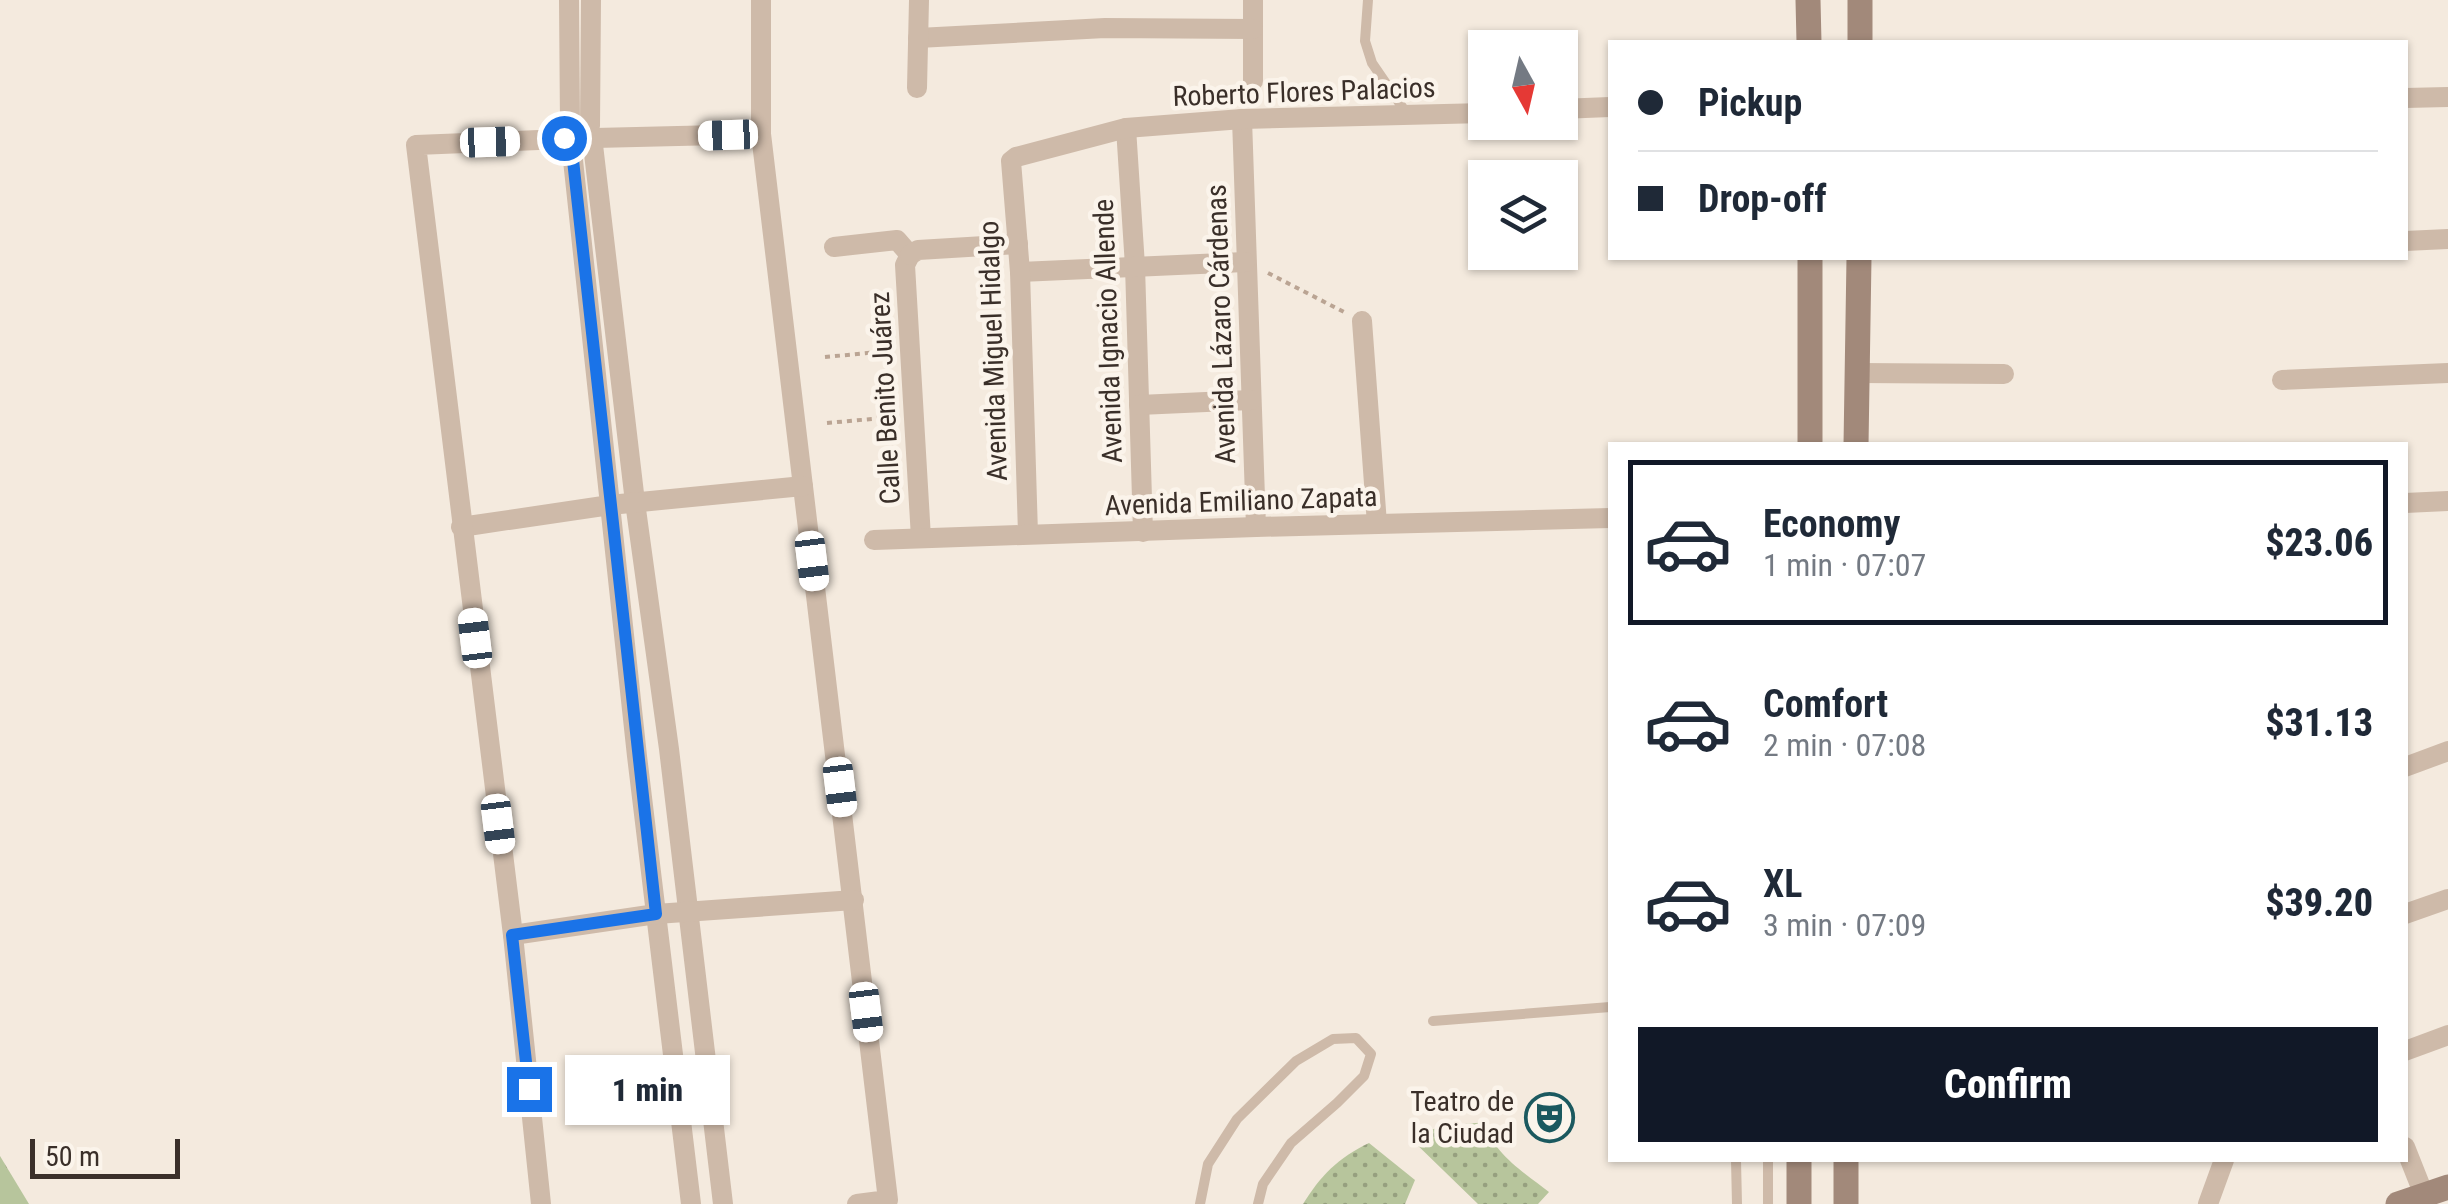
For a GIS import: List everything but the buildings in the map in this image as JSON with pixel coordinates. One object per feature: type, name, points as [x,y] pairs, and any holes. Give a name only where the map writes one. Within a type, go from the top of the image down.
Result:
[{"type":"main road","points":[[1808,0],[1809,40]]},
{"type":"main road","points":[[1860,0],[1860,40]]},
{"type":"main road","points":[[1810,260],[1810,442]]},
{"type":"main road","points":[[1856,442],[1858,260]]},
{"type":"main road","points":[[1799,1162],[1800,1204]]},
{"type":"main road","points":[[1846,1162],[1846,1204]]},
{"type":"main road","points":[[2398,1204],[2436,1191]]},
{"type":"street","points":[[569,0],[610,505],[691,1204]]},
{"type":"street","points":[[591,0],[581,137],[669,749],[723,1204]]},
{"type":"street","points":[[761,0],[761,134],[888,1200],[856,1204]]},
{"type":"street","points":[[917,88],[919,0]]},
{"type":"street","points":[[1253,0],[1254,81]]},
{"type":"street","points":[[918,38],[1105,28],[1253,29]]},
{"type":"street","points":[[2408,98],[2448,97]]},
{"type":"street","points":[[1578,109],[1608,107]]},
{"type":"street","name":"Roberto Flores Palacios","points":[[1126,128],[1468,112]]},
{"type":"street","name":"Avenida Lázaro Cárdenas","points":[[1242,120],[1256,527]]},
{"type":"street","name":"Avenida Miguel Hidalgo","points":[[1028,534],[1020,272],[1011,161],[1126,128]]},
{"type":"street","name":"Avenida Ignacio Allende","points":[[1126,128],[1143,532]]},
{"type":"street","points":[[541,1204],[416,145],[761,134]]},
{"type":"street","points":[[834,247],[897,240],[910,255],[918,250],[1018,244]]},
{"type":"street","points":[[2408,242],[2448,240]]},
{"type":"street","name":"Calle Benito Juárez","points":[[910,255],[905,265],[921,538]]},
{"type":"street","points":[[1020,272],[1246,262]]},
{"type":"street","points":[[1362,322],[1377,524]]},
{"type":"street","points":[[2282,380],[2448,372]]},
{"type":"street","points":[[1858,373],[2004,374]]},
{"type":"street","points":[[1139,405],[1251,400]]},
{"type":"street","points":[[461,526],[635,502],[803,486]]},
{"type":"street","points":[[2408,503],[2448,501]]},
{"type":"street","name":"Avenida Emiliano Zapata","points":[[874,540],[1608,518]]},
{"type":"street","points":[[2408,766],[2448,751]]},
{"type":"street","points":[[2408,913],[2448,899]]},
{"type":"street","points":[[512,935],[656,914],[854,900]]},
{"type":"street","points":[[2408,1051],[2448,1036]]},
{"type":"street","points":[[2408,1151],[2436,1191]]},
{"type":"street","points":[[2208,1204],[2223,1162]]},
{"type":"lane","points":[[1368,0],[1366,41],[1372,63],[1407,114]]},
{"type":"lane","points":[[1433,1020],[1608,1007]]},
{"type":"lane","points":[[1200,1204],[1208,1164],[1236,1119],[1296,1062],[1333,1039],[1356,1038],[1371,1054],[1364,1076],[1290,1143],[1262,1184],[1258,1204]]},
{"type":"lane","points":[[1736,1162],[1737,1204]]},
{"type":"lane","points":[[1768,1162],[1768,1204]]},
{"type":"path","points":[[1246,262],[1362,322]]},
{"type":"path","points":[[825,358],[910,350]]},
{"type":"path","points":[[827,423],[914,415]]},
{"type":"green space","points":[[1487,1122],[1494,1143],[1549,1192],[1538,1204],[1478,1204],[1409,1137],[1443,1126]]},
{"type":"green space","points":[[1369,1143],[1415,1180],[1405,1204],[1303,1204],[1331,1168]]},
{"type":"green space","points":[[0,1156],[29,1204],[0,1204]]},
{"type":"place","name":"Teatro de la Ciudad","points":[[1549,1117]]},
{"type":"route","points":[[529,1089],[512,935],[656,914],[572,151],[564,138]]}]
